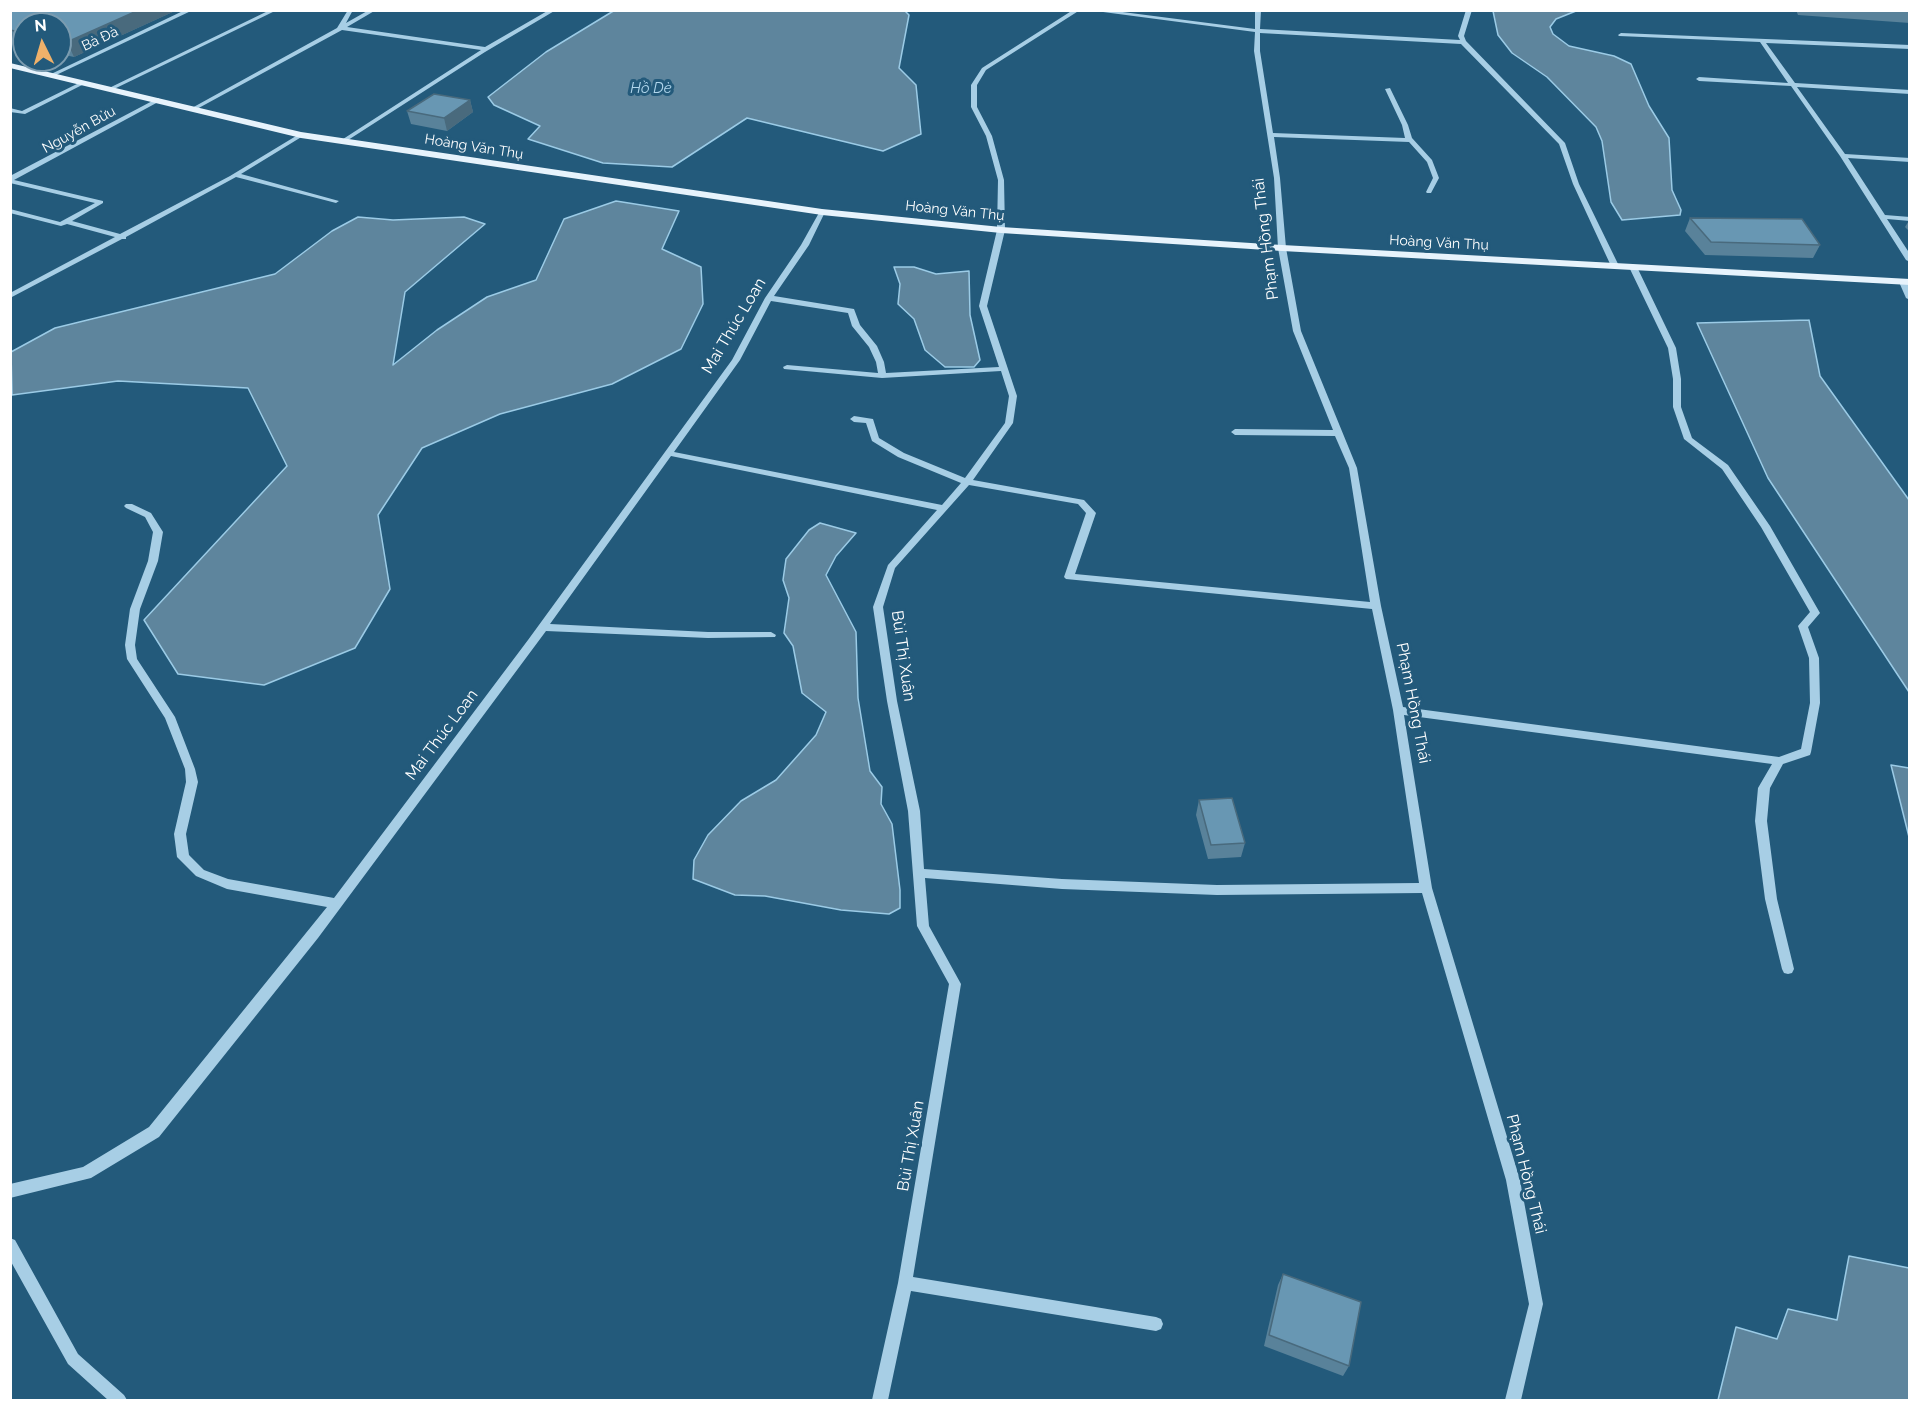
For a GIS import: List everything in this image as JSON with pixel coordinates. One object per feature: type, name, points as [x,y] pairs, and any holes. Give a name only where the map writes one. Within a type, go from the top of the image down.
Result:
[{"type":"main road","name":"Hoàng Văn Thụ","points":[[10,65],[301,135],[822,212],[1001,230],[1282,248],[1906,282]]},
{"type":"street","name":"Bà Đà","points":[[52,75],[191,10]]},
{"type":"street","points":[[110,89],[275,10]]},
{"type":"street","points":[[340,28],[351,10]]},
{"type":"street","points":[[193,109],[374,10]]},
{"type":"street","points":[[343,141],[486,49],[554,10]]},
{"type":"street","name":"Bùi Thị Xuân","points":[[880,1401],[905,1283],[956,984],[923,926],[914,811],[892,701],[878,607],[891,567],[967,482],[1009,423],[1013,396],[1002,369],[983,306],[1001,230],[1001,180],[989,136],[974,107],[974,85],[984,69],[1078,10]]},
{"type":"street","points":[[1090,10],[1258,31],[1463,42]]},
{"type":"street","name":"Phạm Hồng Thái","points":[[1258,10],[1257,51],[1277,178],[1282,248],[1297,331],[1353,468],[1376,606],[1398,710],[1426,888],[1513,1180],[1536,1304],[1513,1401]]},
{"type":"street","points":[[1469,10],[1461,36],[1463,42],[1562,143],[1576,184],[1615,266]]},
{"type":"street","points":[[340,28],[486,49]]},
{"type":"street","points":[[1621,35],[1910,47]]},
{"type":"street","points":[[1762,41],[1844,156],[1910,260]]},
{"type":"street","points":[[1699,79],[1910,93]]},
{"type":"street","points":[[10,119],[84,83]]},
{"type":"street","points":[[1388,89],[1405,125],[1409,140],[1430,160],[1436,178],[1429,192]]},
{"type":"street","name":"Nguyễn Bửu","points":[[10,180],[158,100]]},
{"type":"street","points":[[10,110],[23,113]]},
{"type":"street","points":[[12,294],[123,237],[235,175],[301,135]]},
{"type":"street","points":[[1270,135],[1409,140]]},
{"type":"street","points":[[1844,156],[1910,160]]},
{"type":"street","points":[[235,175],[336,201]]},
{"type":"street","points":[[10,180],[101,202],[63,223]]},
{"type":"street","points":[[10,211],[123,237]]},
{"type":"street","name":"Mai Thúc Loan","points":[[10,1191],[86,1173],[154,1132],[337,904],[543,627],[736,360],[769,298],[805,245],[822,212]]},
{"type":"street","points":[[1882,217],[1910,219]]},
{"type":"street","points":[[1398,710],[1779,761],[1806,753],[1815,703],[1814,658],[1803,626],[1815,613],[1765,526],[1725,467],[1688,439],[1677,407],[1677,379],[1672,348],[1633,267]]},
{"type":"street","points":[[1906,282],[1910,298]]},
{"type":"street","points":[[769,298],[851,311],[856,326],[873,346],[880,362],[882,376]]},
{"type":"street","points":[[787,367],[882,376],[1002,369]]},
{"type":"street","points":[[854,419],[870,421],[874,439],[901,455],[967,482],[1081,501],[1091,513],[1069,577],[1376,606]]},
{"type":"street","points":[[1235,432],[1339,433]]},
{"type":"street","points":[[668,453],[943,508]]},
{"type":"street","points":[[129,506],[148,515],[158,532],[153,561],[135,609],[130,645],[132,659],[170,717],[190,769],[192,782],[180,834],[183,857],[200,873],[227,884],[337,904]]},
{"type":"street","points":[[543,627],[662,633],[771,635]]},
{"type":"street","points":[[1779,761],[1764,788],[1761,821],[1771,899],[1788,969]]},
{"type":"street","points":[[919,873],[1062,884],[1217,890],[1426,888]]},
{"type":"street","points":[[10,1245],[73,1359],[119,1401]]},
{"type":"street","points":[[905,1283],[1156,1324]]},
{"type":"water","name":"Hồ Dè","points":[[615,10],[905,11],[909,15],[899,68],[916,85],[921,134],[883,151],[747,118],[672,167],[603,163],[528,139],[540,126],[494,105],[488,97],[546,52]]},
{"type":"water","points":[[1493,11],[1576,11],[1556,19],[1550,27],[1553,34],[1569,46],[1614,56],[1631,64],[1649,106],[1669,138],[1672,190],[1681,210],[1680,215],[1622,220],[1611,202],[1602,141],[1596,127],[1547,77],[1512,53],[1498,35]]},
{"type":"water","points":[[616,201],[679,211],[662,249],[701,267],[703,304],[681,349],[612,384],[500,414],[422,448],[378,515],[390,589],[355,648],[264,685],[178,674],[144,620],[287,466],[248,388],[118,381],[12,395],[11,352],[55,328],[275,274],[332,231],[358,217],[393,220],[464,217],[485,224],[405,292],[393,365],[437,330],[487,297],[536,280],[564,219]]},
{"type":"water","points":[[894,267],[914,267],[936,274],[969,271],[970,315],[980,360],[974,367],[945,367],[925,350],[914,319],[898,304],[900,284]]},
{"type":"water","points":[[1809,320],[1820,376],[1909,500],[1909,692],[1768,478],[1697,323]]},
{"type":"water","points":[[820,523],[856,533],[836,556],[826,575],[856,632],[858,698],[870,771],[882,787],[881,804],[892,824],[900,908],[889,914],[841,910],[765,896],[735,895],[693,879],[694,860],[708,835],[741,801],[776,780],[816,735],[826,712],[802,693],[793,646],[784,633],[789,598],[783,580],[786,559],[809,530]]},
{"type":"water","points":[[1891,765],[1909,768],[1909,837]]},
{"type":"water","points":[[1849,1256],[1909,1268],[1909,1400],[1718,1400],[1736,1327],[1777,1339],[1788,1309],[1837,1320]]},
{"type":"building","points":[[10,10],[139,10],[72,40],[72,12],[12,12],[12,30],[10,30]]},
{"type":"building","points":[[434,94],[470,100],[444,118],[407,111]]},
{"type":"building","points":[[1690,218],[1802,219],[1820,245],[1711,242]]},
{"type":"building","points":[[1232,798],[1245,843],[1211,845],[1199,800]]},
{"type":"building","points":[[1283,1274],[1361,1302],[1349,1366],[1269,1335]]}]
